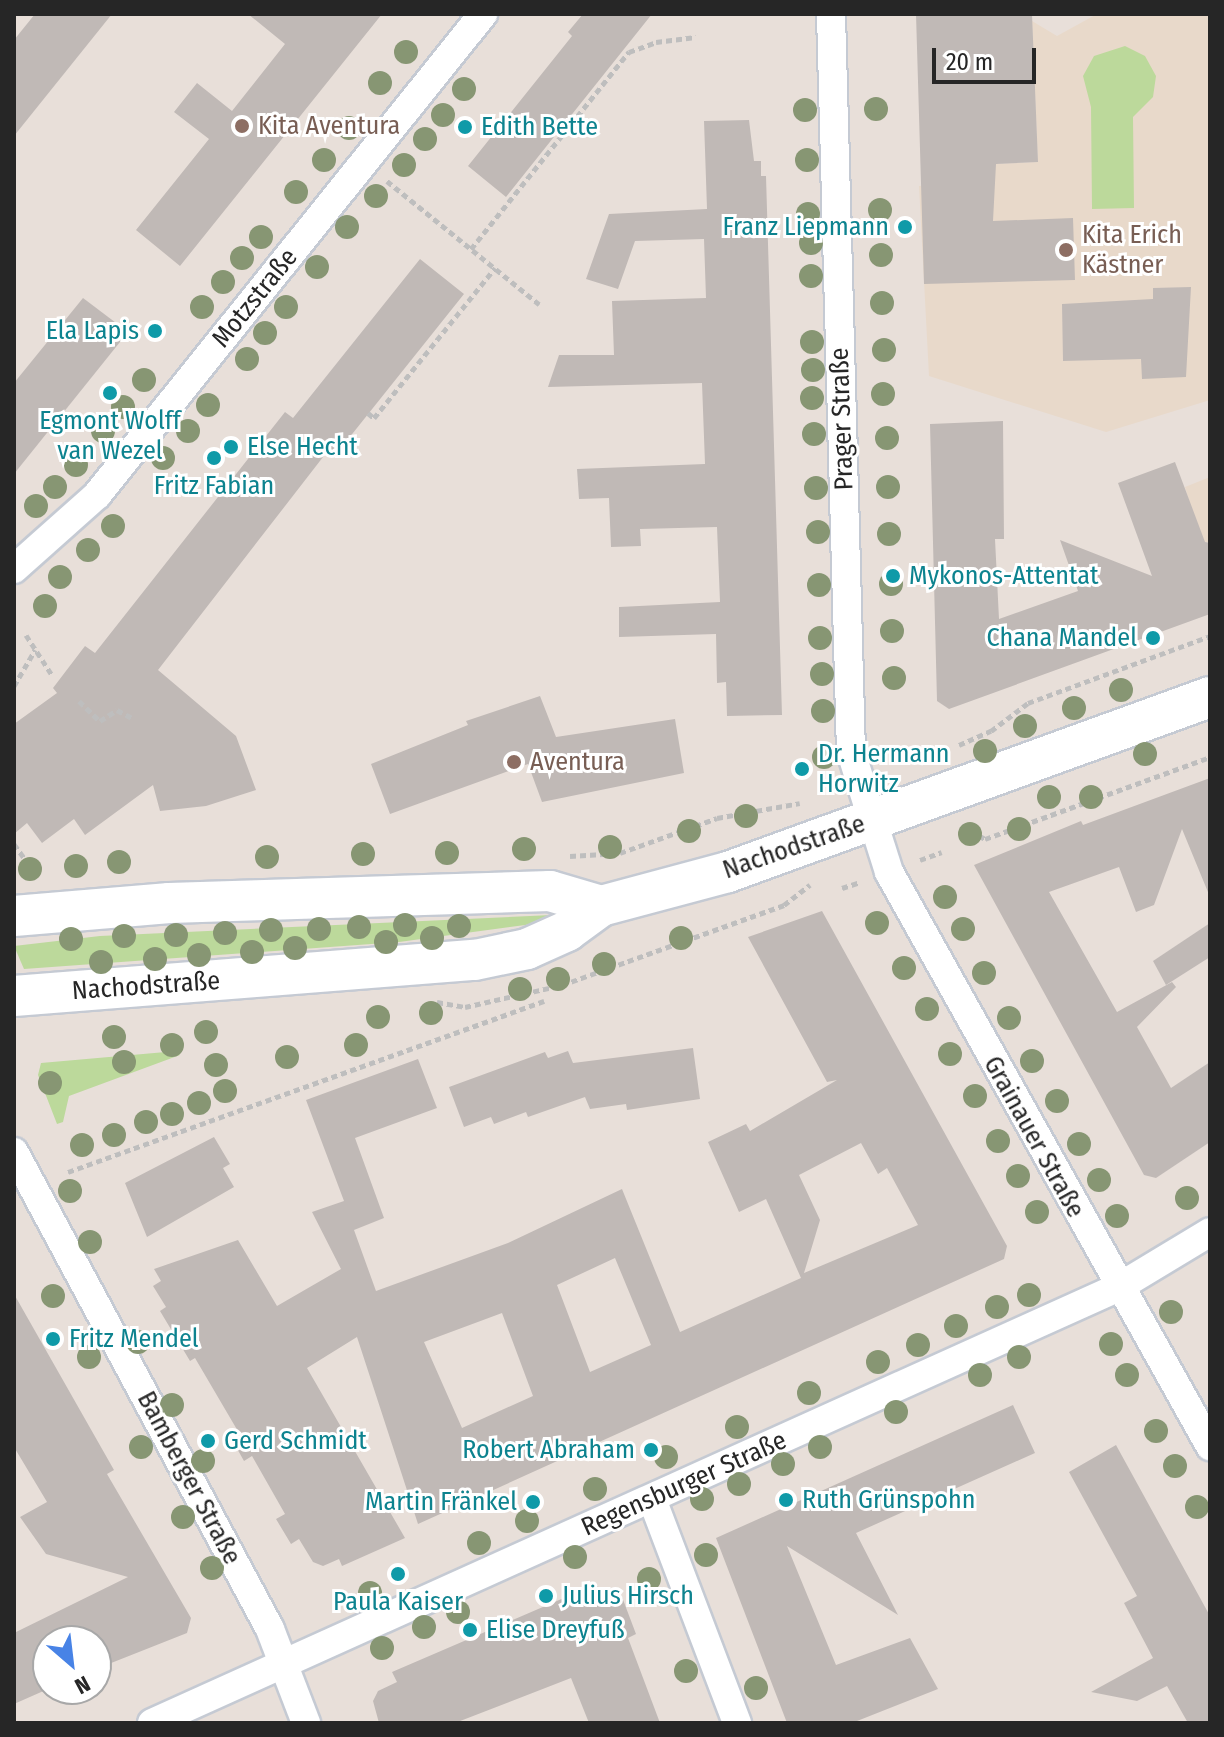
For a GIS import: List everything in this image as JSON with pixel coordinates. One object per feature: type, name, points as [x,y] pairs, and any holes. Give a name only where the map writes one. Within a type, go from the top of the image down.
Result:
[{"type":"main road","name":"Nachodstraße","points":[[14,996],[475,960],[527,949],[567,931],[601,906],[728,872],[1210,697]]},
{"type":"main road","points":[[14,916],[169,903],[550,891],[601,906]]},
{"type":"street","name":"Motzstraße","points":[[14,569],[97,495],[483,14]]},
{"type":"street","name":"Prager Straße","points":[[831,14],[851,752],[873,820]]},
{"type":"street","name":"Grainauer Straße","points":[[873,820],[889,872],[1210,1446]]},
{"type":"street","name":"Bamberger Straße","points":[[14,1145],[14,1152],[285,1664],[306,1723]]},
{"type":"street","name":"Regensburger Straße","points":[[152,1723],[1119,1287],[1210,1232]]},
{"type":"street","points":[[652,1499],[737,1723]]},
{"type":"path","points":[[471,249],[629,52],[656,42],[696,37]]},
{"type":"path","points":[[364,163],[539,304]]},
{"type":"path","points":[[368,413],[374,418],[495,268]]},
{"type":"path","points":[[26,635],[52,675]]},
{"type":"path","points":[[951,749],[991,731],[1028,703],[1210,636]]},
{"type":"path","points":[[14,686],[35,650]]},
{"type":"path","points":[[79,701],[100,721],[117,710],[132,718]]},
{"type":"path","points":[[950,830],[963,826],[985,839],[1210,757]]},
{"type":"path","points":[[14,844],[25,859]]},
{"type":"path","points":[[920,860],[942,852]]},
{"type":"path","points":[[842,888],[860,882]]},
{"type":"path","points":[[68,1172],[544,1001]]},
{"type":"shaded area","name":"Kita Erich Kästner","points":[[1097,14],[1210,14],[1210,400],[1106,432],[929,376],[919,186],[995,183],[994,164],[1038,162],[1032,21],[1057,36]]},
{"type":"shaded area","points":[[1210,477],[1210,543],[1201,541],[1185,487]]},
{"type":"green space","points":[[1125,46],[1145,56],[1156,76],[1153,97],[1133,117],[1134,208],[1092,209],[1091,107],[1083,76],[1094,56]]},
{"type":"green space","points":[[552,915],[548,922],[399,942],[24,969],[14,946],[100,936]]},
{"type":"green space","points":[[177,1051],[180,1055],[69,1096],[63,1122],[57,1124],[38,1075],[41,1063]]},
{"type":"building","points":[[35,14],[112,14],[14,136],[14,40]]},
{"type":"building","points":[[248,14],[382,14],[180,266],[136,230],[209,139],[174,112],[197,83],[232,111],[285,44]]},
{"type":"building","points":[[583,14],[652,14],[506,197],[468,166],[572,36],[568,32]]},
{"type":"building","points":[[916,14],[1032,14],[1038,162],[996,164],[993,221],[1073,218],[1075,280],[924,284]]},
{"type":"building","points":[[749,120],[754,161],[761,161],[761,176],[766,176],[782,715],[727,716],[726,682],[717,683],[716,634],[619,637],[619,607],[720,602],[717,527],[640,529],[641,546],[611,547],[609,498],[579,499],[577,469],[705,464],[702,383],[548,387],[559,355],[614,355],[612,301],[706,298],[704,239],[635,241],[618,289],[586,279],[609,214],[707,209],[704,121]]},
{"type":"building","points":[[420,259],[464,294],[337,453],[330,448],[158,670],[236,736],[256,790],[206,806],[160,811],[153,785],[85,835],[74,819],[42,843],[27,823],[14,834],[14,724],[57,693],[53,688],[85,646],[95,653],[285,412],[293,418]]},
{"type":"building","points":[[1191,287],[1186,377],[1142,379],[1141,359],[1063,361],[1062,304],[1153,299],[1153,288]]},
{"type":"building","points":[[83,298],[128,332],[14,474],[14,383]]},
{"type":"building","points":[[1003,421],[1004,539],[995,539],[999,619],[1078,591],[1060,540],[1152,576],[1118,483],[1175,462],[1205,542],[1210,543],[1210,614],[949,709],[937,701],[930,424]]},
{"type":"building","points":[[540,696],[556,737],[675,719],[684,773],[542,802],[528,764],[390,814],[371,764],[468,725],[466,721]]},
{"type":"building","points":[[1210,778],[1210,897],[1182,829],[1154,905],[1136,912],[1119,867],[1049,892],[1117,1012],[1172,982],[1176,987],[1137,1027],[1171,1088],[1210,1062],[1210,1142],[1156,1178],[1144,1175],[974,865],[1081,821],[1083,825]]},
{"type":"building","points":[[822,911],[1007,1246],[1004,1259],[418,1524],[357,1337],[307,1368],[405,1538],[342,1566],[339,1559],[323,1566],[313,1562],[299,1539],[291,1544],[276,1519],[285,1514],[252,1456],[244,1461],[231,1438],[239,1433],[195,1358],[190,1361],[160,1311],[166,1307],[153,1286],[161,1281],[154,1269],[238,1240],[277,1306],[341,1269],[312,1212],[344,1201],[306,1100],[418,1059],[437,1108],[355,1138],[384,1218],[354,1230],[376,1291],[508,1243],[622,1189],[680,1332],[801,1278],[766,1199],[739,1212],[708,1142],[746,1124],[750,1131],[837,1080],[827,1082],[748,937]],"holes":[[[861,1143],[878,1174],[887,1168],[918,1225],[804,1273],[820,1220],[799,1175]],[[615,1258],[651,1345],[590,1372],[557,1285]],[[502,1313],[533,1396],[462,1428],[424,1342]]]},
{"type":"building","points":[[1210,923],[1210,957],[1166,985],[1153,961]]},
{"type":"building","points":[[693,1048],[700,1099],[627,1110],[626,1104],[590,1109],[585,1097],[528,1117],[526,1112],[494,1124],[491,1117],[464,1127],[449,1087],[545,1052],[548,1058],[568,1051],[573,1063]]},
{"type":"building","points":[[214,1137],[230,1164],[223,1168],[234,1187],[147,1237],[125,1183]]},
{"type":"building","points":[[14,1294],[114,1470],[107,1474],[191,1618],[187,1633],[112,1663],[112,1625],[32,1625],[32,1696],[14,1704],[14,1633],[128,1577],[46,1554],[20,1517],[47,1502],[14,1447]]},
{"type":"building","points":[[1013,1405],[1035,1453],[856,1533],[898,1615],[787,1546],[836,1665],[910,1638],[938,1689],[852,1723],[787,1723],[716,1538]]},
{"type":"building","points":[[1116,1445],[1210,1616],[1210,1723],[1188,1723],[1167,1686],[1137,1701],[1091,1692],[1153,1658],[1124,1603],[1137,1596],[1069,1472]]},
{"type":"building","points":[[594,1585],[622,1597],[636,1634],[628,1638],[660,1723],[589,1723],[571,1678],[455,1723],[379,1723],[373,1701],[378,1691],[397,1682],[392,1672]]},
{"type":"place","name":"Kita Aventura","points":[[242,126]]},
{"type":"place","name":"Edith Bette","points":[[465,127]]},
{"type":"place","name":"Franz Liepmann","points":[[905,227]]},
{"type":"place","name":"Kita Erich Kästner","points":[[1066,250]]},
{"type":"place","name":"Ela Lapis","points":[[155,331]]},
{"type":"place","name":"Egmont Wolff van Wezel","points":[[110,393]]},
{"type":"place","name":"Else Hecht","points":[[231,447]]},
{"type":"place","name":"Fritz Fabian","points":[[214,458]]},
{"type":"place","name":"Mykonos-Attentat","points":[[893,576]]},
{"type":"place","name":"Chana Mandel","points":[[1153,638]]},
{"type":"place","name":"Aventura","points":[[514,762]]},
{"type":"place","name":"Dr. Hermann Horwitz","points":[[802,769]]},
{"type":"place","name":"Fritz Mendel","points":[[53,1339]]},
{"type":"place","name":"Gerd Schmidt","points":[[208,1441]]},
{"type":"place","name":"Robert Abraham","points":[[651,1450]]},
{"type":"place","name":"Ruth Grünspohn","points":[[786,1500]]},
{"type":"place","name":"Martin Fränkel","points":[[533,1502]]},
{"type":"place","name":"Paula Kaiser","points":[[398,1574]]},
{"type":"place","name":"Julius Hirsch","points":[[546,1596]]},
{"type":"place","name":"Elise Dreyfuß","points":[[470,1630]]}]
